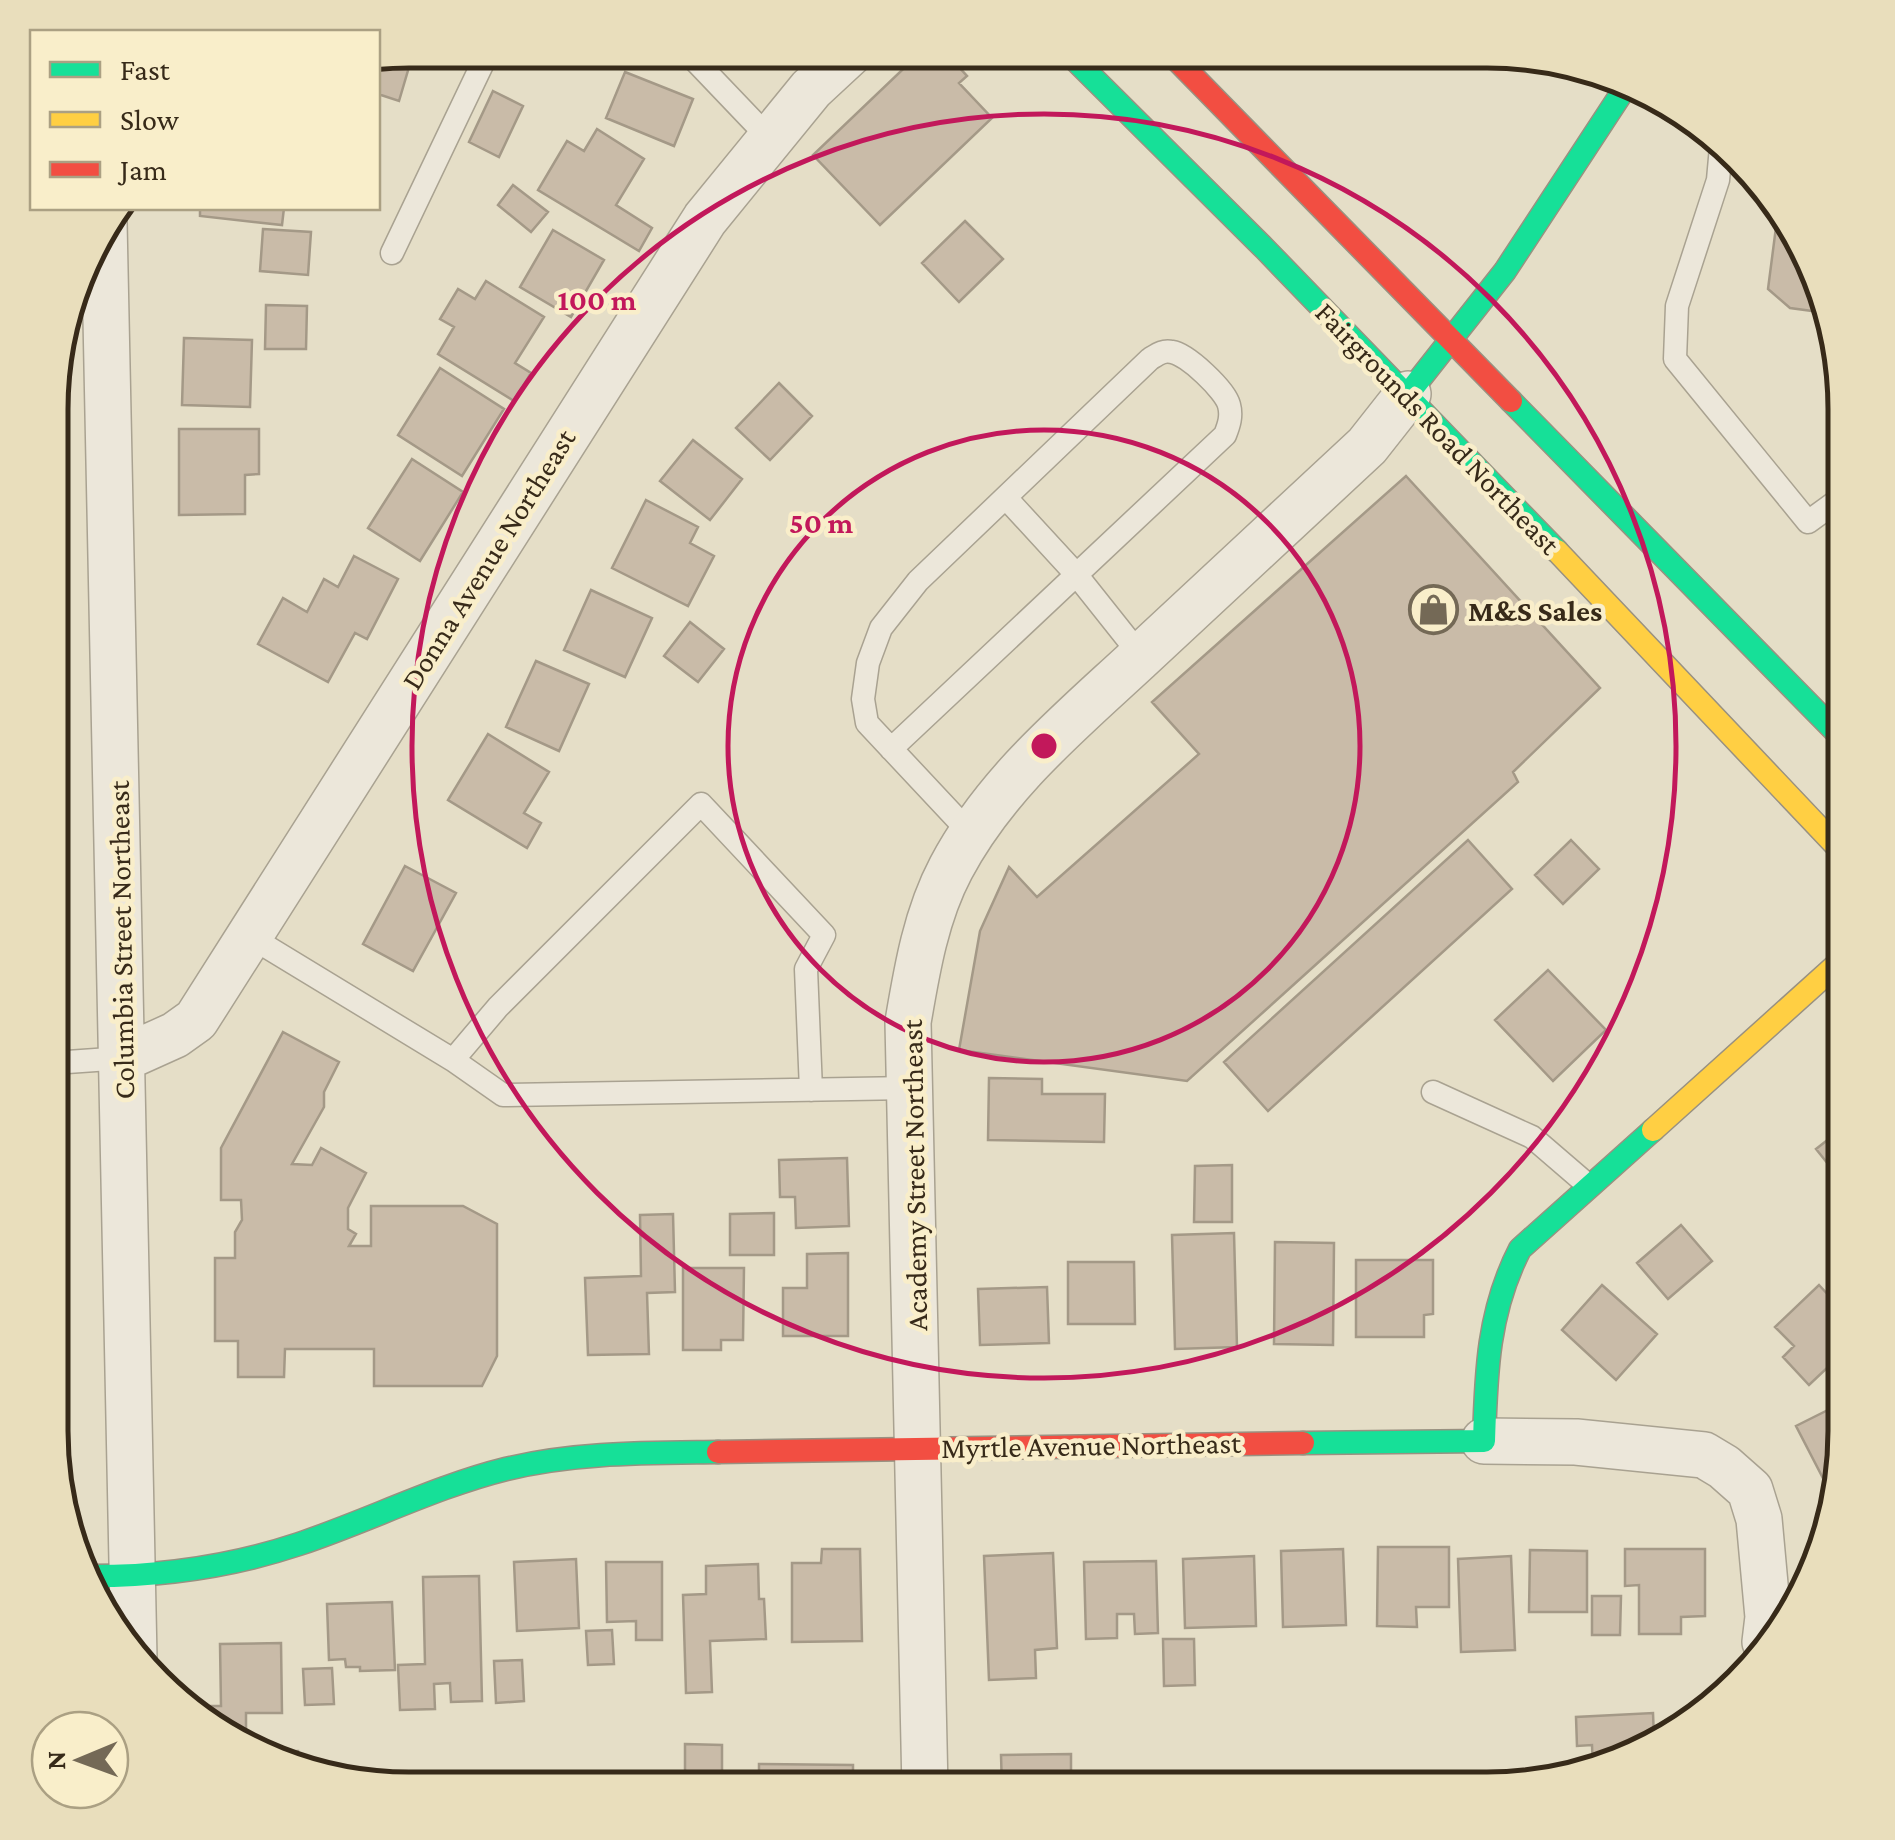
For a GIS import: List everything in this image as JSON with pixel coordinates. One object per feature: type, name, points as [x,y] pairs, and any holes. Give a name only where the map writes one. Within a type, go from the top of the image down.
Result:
[{"type":"main road","name":"Fairgrounds Road Northeast","points":[[1083,68],[1408,394],[1827,836]]},
{"type":"main road","points":[[1185,68],[1502,396],[1827,723]]},
{"type":"main road","points":[[1408,394],[1505,271],[1621,96]]},
{"type":"main road","points":[[1702,705],[1748,721]]},
{"type":"main road","points":[[1484,1441],[1489,1323],[1504,1276],[1520,1249],[1827,973]]},
{"type":"main road","name":"Myrtle Avenue Northeast","points":[[100,1576],[133,1577],[217,1564],[296,1545],[502,1470],[548,1460],[616,1454],[919,1447],[1484,1441]]},
{"type":"street","name":"Donna Avenue Northeast","points":[[124,1058],[175,1035],[196,1020],[705,219],[812,89],[834,68]]},
{"type":"street","name":"Columbia Street Northeast","points":[[105,254],[134,1633]]},
{"type":"street","name":"Academy Street Northeast","points":[[925,1772],[908,1022],[917,964],[950,872],[971,834],[1028,761],[1367,446],[1408,394]]},
{"type":"street","points":[[1484,1441],[1576,1442],[1668,1451],[1704,1455],[1724,1467],[1750,1490],[1760,1519],[1767,1624]]},
{"type":"lane","points":[[392,253],[480,68]]},
{"type":"lane","points":[[702,68],[770,139]]},
{"type":"lane","points":[[1720,160],[1718,180],[1676,306],[1675,359],[1808,522],[1827,508]]},
{"type":"lane","points":[[891,749],[1225,436],[1230,422],[1225,396],[1188,358],[1162,351],[918,581],[881,628],[868,664],[863,699],[867,723],[891,749],[971,834]]},
{"type":"lane","points":[[1006,498],[1076,573],[1141,656]]},
{"type":"lane","points":[[453,1060],[498,1007],[701,804],[824,935],[806,969],[812,1090]]},
{"type":"lane","points":[[248,936],[453,1060],[503,1095],[910,1088]]},
{"type":"lane","points":[[68,1062],[124,1058]]},
{"type":"lane","points":[[1433,1092],[1532,1137],[1590,1186]]},
{"type":"building","points":[[409,68],[399,101],[380,95],[380,69]]},
{"type":"building","points":[[904,68],[960,68],[967,76],[959,83],[992,118],[880,225],[813,155]]},
{"type":"building","points":[[625,72],[693,99],[674,146],[606,118]]},
{"type":"building","points":[[493,91],[523,106],[499,157],[469,142]]},
{"type":"building","points":[[597,129],[644,159],[616,205],[652,228],[639,251],[538,190],[567,141],[584,151]]},
{"type":"building","points":[[513,185],[548,212],[531,232],[498,205]]},
{"type":"building","points":[[200,210],[284,210],[282,225],[200,216]]},
{"type":"building","points":[[965,221],[1003,259],[959,302],[922,263]]},
{"type":"building","points":[[263,229],[311,232],[308,275],[260,271]]},
{"type":"building","points":[[1776,229],[1802,278],[1812,311],[1790,308],[1768,289]]},
{"type":"building","points":[[553,230],[604,260],[571,317],[520,287]]},
{"type":"building","points":[[486,281],[544,317],[515,363],[531,373],[514,401],[438,354],[454,327],[440,319],[458,289],[475,299]]},
{"type":"building","points":[[266,305],[307,306],[306,349],[265,349]]},
{"type":"building","points":[[184,338],[252,340],[250,407],[182,405]]},
{"type":"building","points":[[440,368],[504,409],[462,476],[398,435]]},
{"type":"building","points":[[779,383],[812,416],[770,460],[736,428]]},
{"type":"building","points":[[179,429],[259,429],[259,474],[245,475],[245,514],[179,515]]},
{"type":"building","points":[[693,440],[742,479],[710,520],[660,481]]},
{"type":"building","points":[[412,459],[463,492],[420,561],[368,528]]},
{"type":"building","points":[[1406,476],[1600,688],[1513,772],[1518,782],[1187,1081],[959,1050],[980,931],[1009,867],[1037,897],[1199,754],[1152,702]]},
{"type":"building","points":[[646,500],[698,527],[690,543],[714,556],[688,606],[612,568]]},
{"type":"building","points":[[354,556],[398,579],[367,639],[355,633],[328,682],[258,644],[283,598],[307,612],[324,579],[338,587]]},
{"type":"building","points":[[591,590],[652,618],[625,677],[564,650]]},
{"type":"building","points":[[690,622],[724,649],[698,682],[664,656]]},
{"type":"building","points":[[536,661],[589,684],[559,751],[506,727]]},
{"type":"building","points":[[488,734],[549,772],[524,813],[541,823],[527,848],[448,800]]},
{"type":"building","points":[[1468,840],[1512,889],[1268,1111],[1224,1062]]},
{"type":"building","points":[[1571,840],[1599,869],[1563,904],[1535,875]]},
{"type":"building","points":[[405,866],[456,893],[413,971],[363,944]]},
{"type":"building","points":[[1548,970],[1606,1030],[1553,1081],[1495,1020]]},
{"type":"building","points":[[283,1032],[339,1062],[324,1092],[324,1107],[292,1164],[312,1165],[321,1148],[366,1173],[348,1208],[348,1229],[356,1234],[349,1246],[371,1246],[371,1206],[463,1206],[497,1224],[497,1356],[482,1386],[374,1386],[374,1349],[285,1349],[284,1377],[238,1377],[238,1341],[215,1341],[215,1258],[235,1258],[235,1232],[242,1220],[241,1200],[221,1200],[221,1148]]},
{"type":"building","points":[[989,1078],[1042,1079],[1042,1094],[1105,1094],[1104,1142],[988,1140]]},
{"type":"building","points":[[1827,1140],[1827,1163],[1816,1149]]},
{"type":"building","points":[[847,1158],[849,1226],[796,1228],[795,1197],[780,1197],[779,1160]]},
{"type":"building","points":[[1232,1165],[1232,1222],[1194,1222],[1195,1166]]},
{"type":"building","points":[[774,1213],[774,1255],[730,1255],[730,1214]]},
{"type":"building","points":[[673,1214],[675,1292],[647,1293],[649,1354],[588,1355],[585,1278],[641,1276],[640,1215]]},
{"type":"building","points":[[1681,1225],[1712,1261],[1668,1299],[1637,1263]]},
{"type":"building","points":[[1234,1233],[1237,1347],[1175,1349],[1172,1235]]},
{"type":"building","points":[[1275,1242],[1334,1243],[1333,1345],[1274,1344]]},
{"type":"building","points":[[848,1253],[848,1336],[783,1336],[783,1288],[807,1288],[807,1254]]},
{"type":"building","points":[[1356,1260],[1433,1260],[1433,1314],[1424,1315],[1424,1337],[1356,1337]]},
{"type":"building","points":[[1068,1262],[1134,1262],[1135,1324],[1068,1324]]},
{"type":"building","points":[[683,1268],[744,1268],[743,1340],[721,1340],[721,1350],[683,1350]]},
{"type":"building","points":[[1602,1285],[1657,1334],[1616,1380],[1562,1330]]},
{"type":"building","points":[[1819,1285],[1827,1294],[1827,1368],[1809,1385],[1783,1357],[1794,1346],[1775,1327]]},
{"type":"building","points":[[1047,1287],[1049,1343],[980,1345],[978,1289]]},
{"type":"building","points":[[1827,1410],[1824,1479],[1796,1426]]},
{"type":"building","points":[[1378,1547],[1449,1547],[1449,1607],[1416,1607],[1417,1627],[1377,1626]]},
{"type":"building","points":[[822,1549],[860,1549],[862,1641],[792,1642],[792,1563],[821,1563]]},
{"type":"building","points":[[1343,1549],[1346,1625],[1283,1627],[1281,1551]]},
{"type":"building","points":[[1625,1549],[1705,1549],[1705,1616],[1681,1617],[1681,1634],[1639,1634],[1639,1585],[1625,1586]]},
{"type":"building","points":[[1530,1550],[1587,1551],[1587,1612],[1529,1612]]},
{"type":"building","points":[[1053,1553],[1057,1648],[1035,1650],[1036,1678],[989,1680],[984,1556]]},
{"type":"building","points":[[1254,1556],[1256,1626],[1185,1628],[1183,1559]]},
{"type":"building","points":[[1511,1556],[1515,1650],[1461,1652],[1458,1559]]},
{"type":"building","points":[[576,1559],[579,1628],[517,1631],[514,1562]]},
{"type":"building","points":[[1156,1561],[1158,1633],[1135,1634],[1134,1614],[1117,1614],[1117,1638],[1086,1639],[1084,1562]]},
{"type":"building","points":[[606,1562],[662,1562],[662,1640],[636,1640],[636,1621],[607,1622]]},
{"type":"building","points":[[758,1564],[766,1639],[710,1641],[712,1692],[686,1693],[683,1595],[706,1594],[706,1566]]},
{"type":"building","points":[[479,1576],[482,1701],[451,1702],[450,1683],[434,1684],[435,1709],[400,1710],[398,1665],[425,1664],[423,1577]]},
{"type":"building","points":[[1592,1596],[1621,1596],[1620,1635],[1592,1635]]},
{"type":"building","points":[[392,1602],[395,1670],[360,1671],[360,1667],[346,1667],[345,1659],[329,1660],[327,1604]]},
{"type":"building","points":[[612,1630],[614,1664],[588,1665],[586,1631]]},
{"type":"building","points":[[1163,1639],[1194,1639],[1195,1685],[1164,1686]]},
{"type":"building","points":[[281,1643],[282,1713],[246,1713],[246,1731],[207,1706],[221,1706],[220,1644]]},
{"type":"building","points":[[522,1660],[524,1701],[496,1703],[494,1661]]},
{"type":"building","points":[[332,1668],[334,1704],[305,1705],[303,1669]]},
{"type":"building","points":[[1653,1713],[1654,1729],[1592,1755],[1592,1745],[1577,1746],[1576,1717]]},
{"type":"building","points":[[685,1744],[722,1745],[722,1772],[685,1772]]},
{"type":"building","points":[[1071,1754],[1071,1772],[1002,1772],[1001,1755]]},
{"type":"building","points":[[759,1764],[853,1765],[853,1772],[759,1772]]},
{"type":"traffic: fast","points":[[1083,68],[1265,249],[1557,551]]},
{"type":"traffic: fast","points":[[1408,394],[1505,271],[1620,96]]},
{"type":"traffic: fast","points":[[1511,401],[1827,723]]},
{"type":"traffic: fast","points":[[1303,1443],[1484,1441],[1495,1319],[1520,1249],[1653,1130]]},
{"type":"traffic: fast","points":[[100,1576],[164,1572],[273,1552],[454,1485],[532,1463],[611,1455],[718,1452]]},
{"type":"traffic: slow","points":[[1557,551],[1827,836]]},
{"type":"traffic: slow","points":[[1653,1130],[1827,973]]},
{"type":"traffic: jam","points":[[1185,68],[1511,401]]},
{"type":"traffic: jam","points":[[718,1452],[1303,1443]]},
{"type":"place","name":"M&S Sales","points":[[1433,610]]}]
